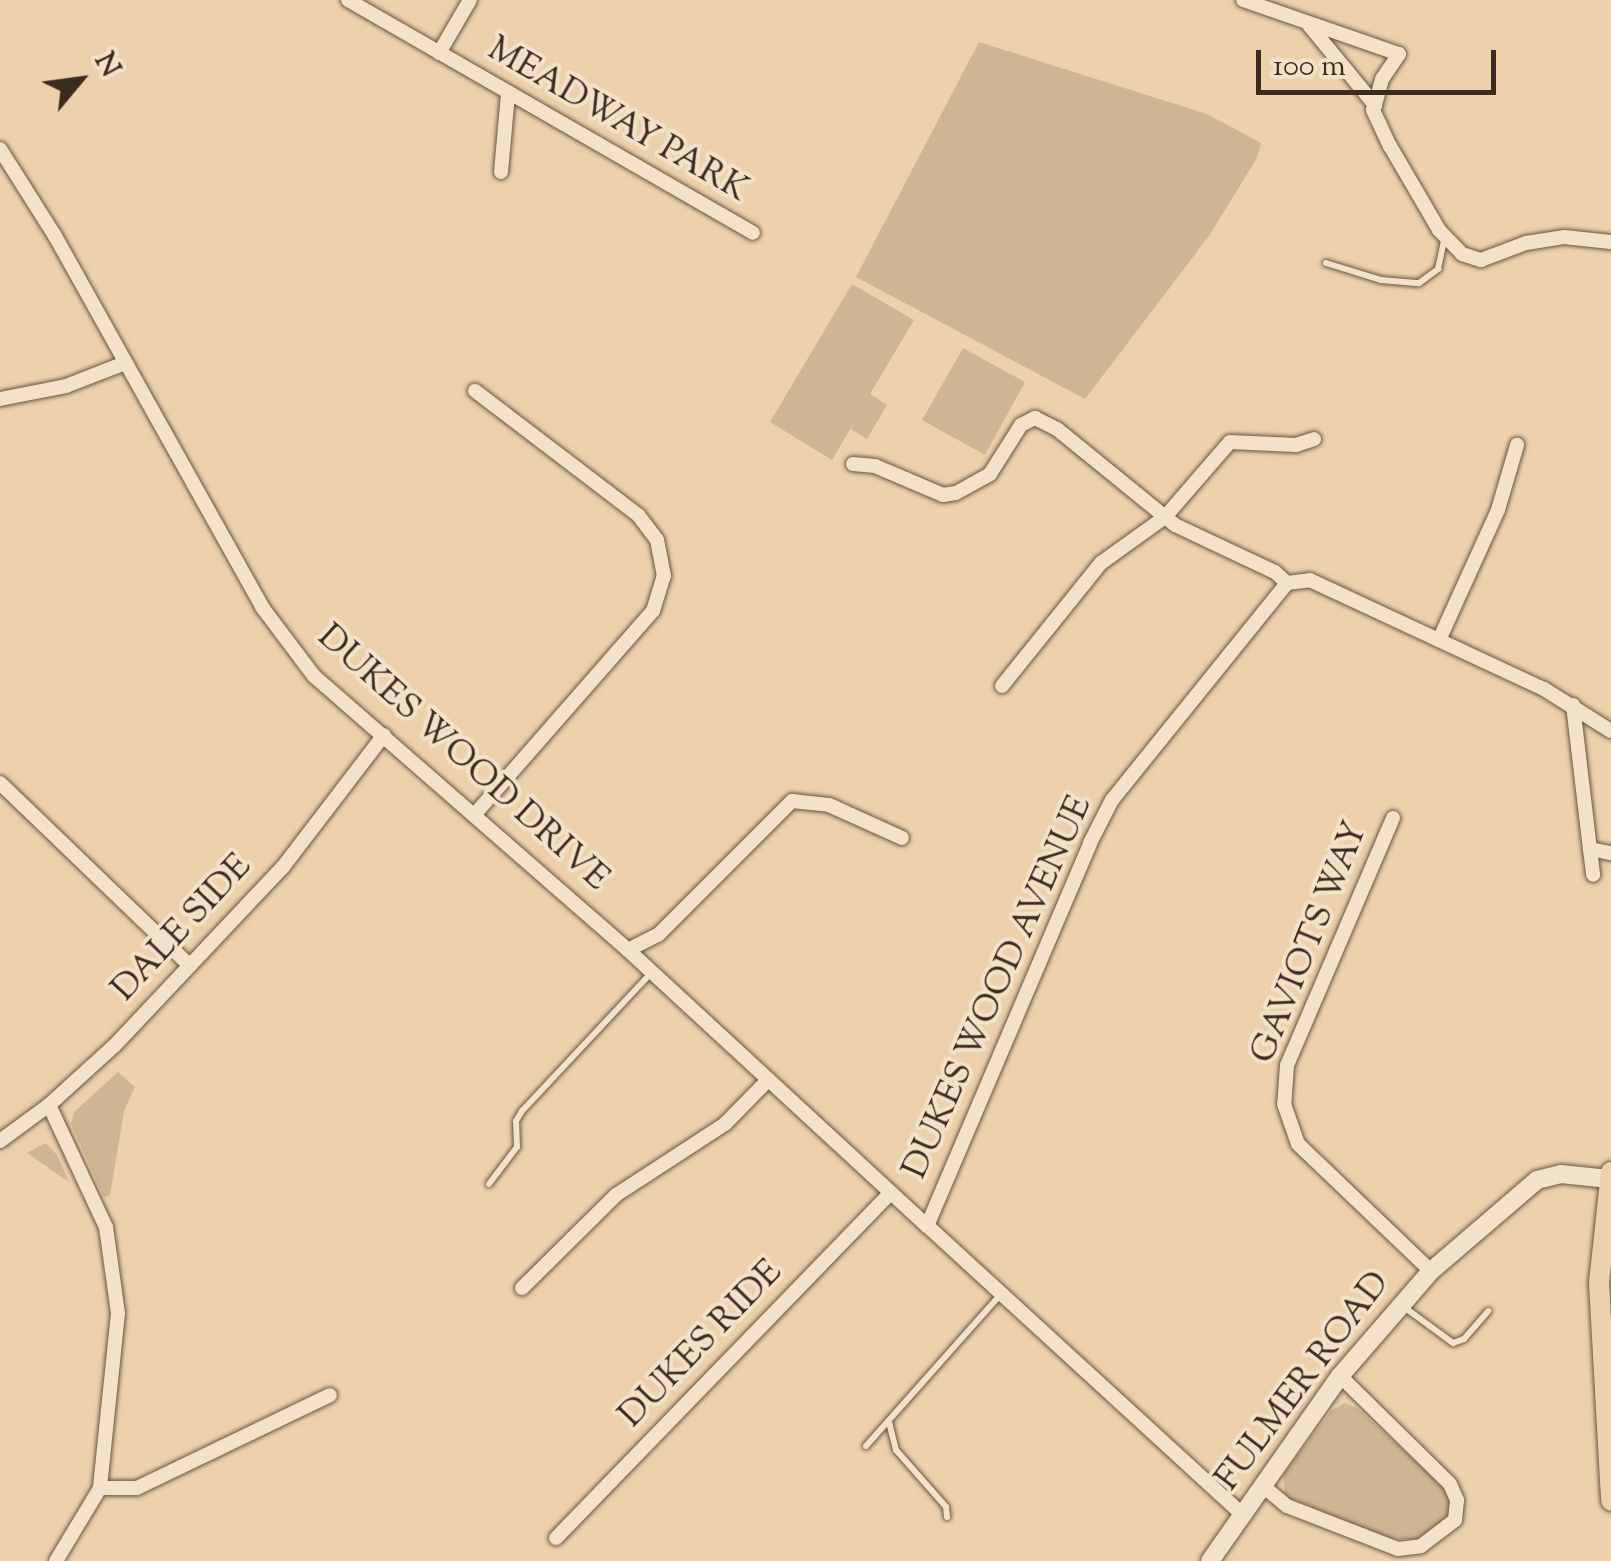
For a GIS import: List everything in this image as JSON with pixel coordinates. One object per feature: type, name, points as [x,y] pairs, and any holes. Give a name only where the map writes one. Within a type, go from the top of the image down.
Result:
[{"type":"main road","points":[[1610,1176],[1599,1283],[1611,1501]]},
{"type":"street","name":"MEADWAY PARK","points":[[348,0],[753,234]]},
{"type":"street","points":[[439,53],[470,0]]},
{"type":"street","points":[[1243,0],[1399,54],[1382,78],[1375,105]]},
{"type":"street","points":[[1309,25],[1375,105],[1390,146],[1445,236],[1462,254],[1481,260],[1526,243],[1564,237],[1611,242]]},
{"type":"street","points":[[501,172],[508,94]]},
{"type":"street","name":"DUKES WOOD DRIVE","points":[[0,149],[126,363],[262,607],[314,676],[628,950],[927,1226]]},
{"type":"street","points":[[0,399],[66,386],[126,363]]},
{"type":"street","points":[[475,392],[638,515],[657,540],[664,576],[653,611],[475,814]]},
{"type":"street","points":[[853,464],[875,466],[943,495],[956,493],[990,474],[1021,425],[1035,418],[1057,429],[1165,517],[1275,572],[1287,583],[1310,580],[1573,706],[1611,730]]},
{"type":"street","points":[[1002,686],[1101,563],[1165,517],[1230,442],[1296,445],[1314,439]]},
{"type":"street","points":[[1438,640],[1498,510],[1517,445]]},
{"type":"street","name":"DUKES WOOD AVENUE","points":[[1244,1516],[927,1226],[1090,842],[1112,800],[1287,583]]},
{"type":"street","points":[[1573,706],[1593,875]]},
{"type":"street","name":"DALE SIDE","points":[[0,1141],[49,1105],[114,1046],[283,868],[384,735]]},
{"type":"street","points":[[0,783],[189,965]]},
{"type":"street","points":[[628,950],[658,935],[792,801],[828,806],[902,838]]},
{"type":"street","name":"GAVIOTS WAY","points":[[1393,818],[1286,1066],[1284,1104],[1298,1144],[1430,1271]]},
{"type":"street","points":[[1590,848],[1611,853]]},
{"type":"street","points":[[522,1288],[616,1195],[725,1124],[768,1080]]},
{"type":"street","points":[[49,1105],[106,1227],[118,1313],[100,1488],[56,1561]]},
{"type":"street","name":"FULMER ROAD","points":[[1210,1561],[1340,1376],[1430,1271],[1536,1180],[1562,1174],[1610,1176]]},
{"type":"street","name":"DUKES RIDE","points":[[556,1538],[890,1193]]},
{"type":"street","points":[[1262,1486],[1287,1506],[1398,1549],[1421,1546],[1455,1520],[1457,1500],[1450,1484],[1340,1376]]},
{"type":"street","points":[[100,1488],[137,1488],[330,1395]]},
{"type":"lane","points":[[1326,263],[1382,280],[1420,283],[1438,270],[1445,236]]},
{"type":"lane","points":[[489,1184],[517,1147],[516,1121],[522,1111],[652,972]]},
{"type":"lane","points":[[866,1446],[1001,1294]]},
{"type":"lane","points":[[1401,1304],[1453,1342],[1464,1340],[1488,1312]]},
{"type":"lane","points":[[889,1421],[896,1450],[946,1507],[947,1517]]},
{"type":"shaded area","points":[[979,42],[1207,114],[1261,143],[1257,158],[1209,236],[1085,399],[856,277]]},
{"type":"shaded area","points":[[852,284],[914,320],[870,394],[887,405],[867,439],[851,429],[856,419],[832,460],[770,422]]},
{"type":"shaded area","points":[[963,348],[1025,382],[985,455],[922,420]]},
{"type":"shaded area","points":[[118,1072],[135,1087],[124,1111],[110,1195],[104,1197],[71,1124],[74,1112]]},
{"type":"shaded area","points":[[46,1143],[57,1155],[69,1182],[27,1153]]},
{"type":"shaded area","points":[[1345,1403],[1357,1408],[1447,1490],[1452,1506],[1446,1523],[1421,1540],[1384,1538],[1285,1496],[1283,1475],[1332,1410]]}]
